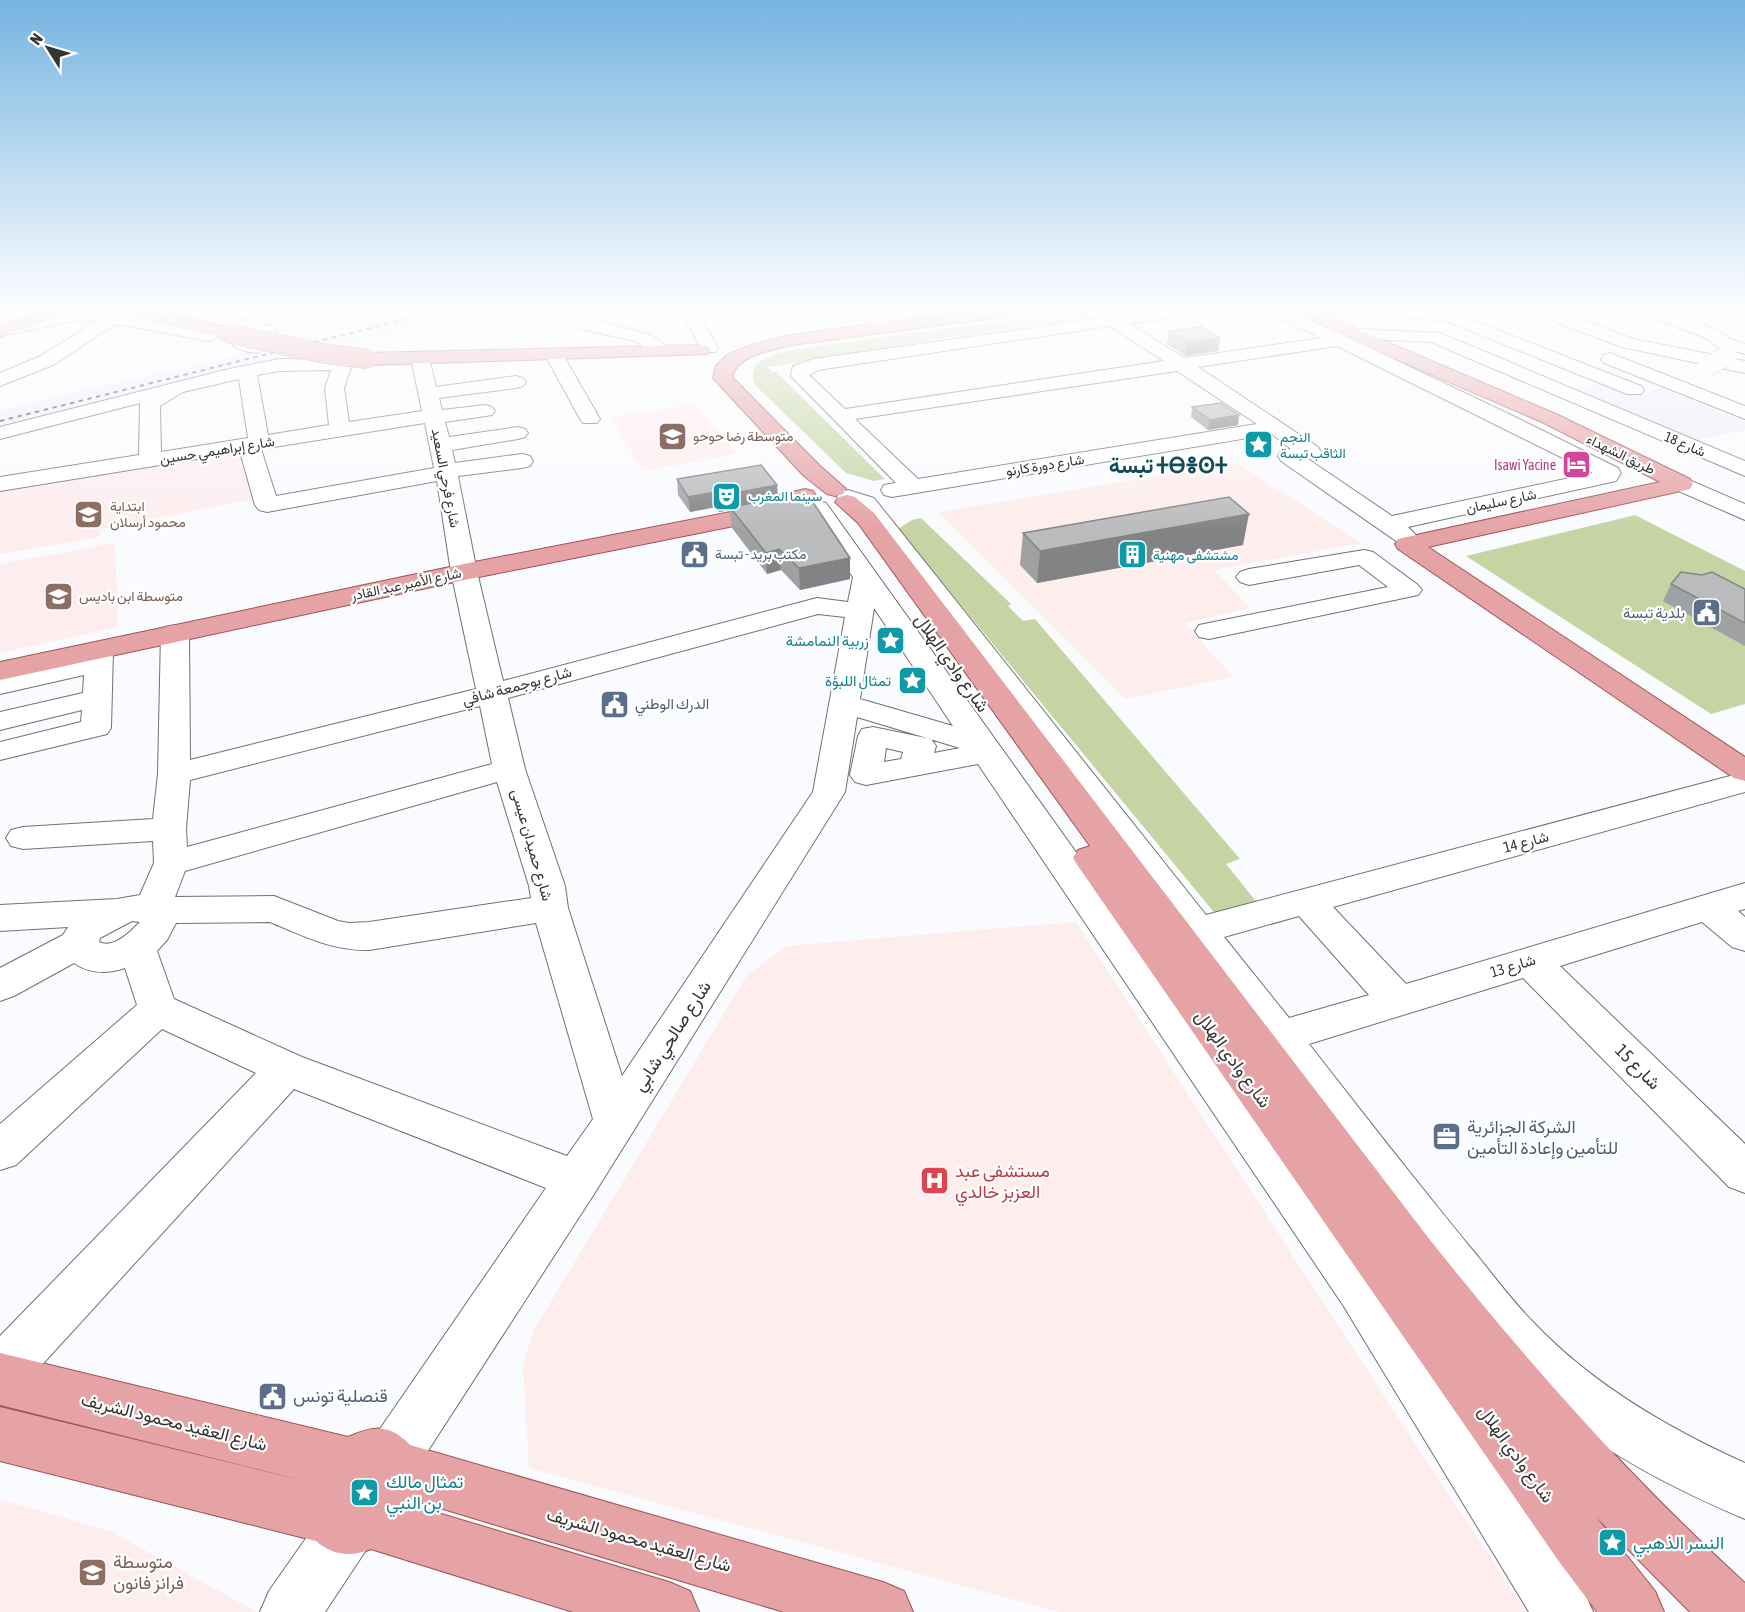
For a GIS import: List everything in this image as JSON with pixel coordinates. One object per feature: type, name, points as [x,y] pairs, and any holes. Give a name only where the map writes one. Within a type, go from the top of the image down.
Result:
[{"type":"main road","points":[[711,381],[796,474],[825,500]]},
{"type":"main road","points":[[725,381],[812,471],[825,500]]},
{"type":"main road","name":"طريق الشهداء","points":[[1456,381],[1551,419],[1682,484]]},
{"type":"main road","name":"طريق الشهداء","points":[[1411,541],[1682,484]]},
{"type":"main road","name":"شارع الأمير عبد القادر","points":[[0,661],[463,568],[825,500]]},
{"type":"main road","name":"شارع وادي الهلال","points":[[825,500],[866,518],[1497,1365],[1554,1431],[1667,1549],[1733,1612]]},
{"type":"main road","name":"شارع وادي الهلال","points":[[825,500],[853,524],[1580,1543],[1634,1612]]},
{"type":"main road","points":[[1411,541],[1745,754]]},
{"type":"main road","points":[[1411,541],[1745,771]]},
{"type":"main road","name":"شارع الأمير عبد القادر","points":[[0,671],[99,656],[175,633],[463,568]]},
{"type":"main road","name":"شارع العقيد محمود الشريف","points":[[0,1379],[378,1464],[883,1612]]},
{"type":"main road","points":[[0,1434],[350,1522],[669,1612]]},
{"type":"main road","points":[[350,1522],[391,1503],[398,1479],[378,1464]]},
{"type":"street","points":[[0,433],[206,381]]},
{"type":"street","points":[[248,381],[254,444],[267,505],[446,472],[522,461]]},
{"type":"street","points":[[334,381],[340,430]]},
{"type":"street","name":"شارع فرحي السعيد","points":[[425,381],[446,472],[463,568]]},
{"type":"street","points":[[569,381],[590,419]]},
{"type":"street","points":[[806,381],[913,487]]},
{"type":"street","name":"شارع 18","points":[[842,415],[1066,381]]},
{"type":"street","points":[[1207,381],[1310,452],[1289,456],[1411,541]]},
{"type":"street","name":"شارع سليمان","points":[[1382,570],[1411,541],[1611,474],[1431,381]]},
{"type":"street","name":"شارع 18","points":[[1538,381],[1745,469]]},
{"type":"street","points":[[1612,381],[1634,390]]},
{"type":"street","points":[[432,409],[516,382]]},
{"type":"street","points":[[1583,401],[1670,382],[1745,412]]},
{"type":"street","points":[[150,460],[150,403],[180,387]]},
{"type":"street","points":[[432,409],[485,411]]},
{"type":"street","name":"شارع إبراهيمي حسين","points":[[0,484],[340,430],[432,409]]},
{"type":"street","name":"شارع دورة كارنو","points":[[825,500],[1276,427]]},
{"type":"street","points":[[440,445],[518,433]]},
{"type":"street","name":"طريق الشهداء","points":[[1682,484],[1745,513]]},
{"type":"street","name":"شارع وادي الهلال","points":[[1563,1612],[1360,1289],[986,748],[864,593],[825,500],[866,503],[1417,1217],[1516,1341],[1564,1385],[1626,1430],[1696,1469],[1745,1491]]},
{"type":"street","points":[[1209,632],[1409,590],[1364,558],[1249,577]]},
{"type":"street","name":"شارع حميدان عيسى","points":[[463,568],[510,769],[547,886],[550,908],[615,1122]]},
{"type":"street","name":"شارع بوجمعة شافي","points":[[174,774],[494,693],[864,593]]},
{"type":"street","name":"شارع صالحي شابي","points":[[378,1464],[578,1180],[829,792],[864,593]]},
{"type":"street","points":[[151,910],[171,863],[169,829],[174,774],[175,633]]},
{"type":"street","points":[[0,685],[99,656],[96,728],[0,751]]},
{"type":"street","points":[[0,721],[97,698]]},
{"type":"street","points":[[846,704],[986,748]]},
{"type":"street","points":[[915,766],[986,748]]},
{"type":"street","points":[[171,863],[510,769]]},
{"type":"street","name":"شارع 14","points":[[1198,931],[1745,782]]},
{"type":"street","points":[[23,838],[169,829]]},
{"type":"street","name":"شارع 13","points":[[1280,1037],[1745,896]]},
{"type":"street","points":[[1306,901],[1398,1001]]},
{"type":"street","points":[[0,918],[114,911],[135,907],[151,910],[274,909],[329,932],[349,937],[369,936],[550,908]]},
{"type":"street","points":[[1708,907],[1745,937]]},
{"type":"street","points":[[80,943],[82,950],[88,955],[98,958],[111,957],[137,948],[155,931],[158,922],[157,915],[151,910]]},
{"type":"street","points":[[0,986],[80,943],[87,929],[114,911]]},
{"type":"street","points":[[137,948],[158,1009],[287,1069],[578,1180]]},
{"type":"street","name":"شارع 15","points":[[1530,961],[1745,1173]]},
{"type":"street","points":[[0,1151],[158,1009]]},
{"type":"street","points":[[0,1373],[287,1069]]},
{"type":"street","name":"شارع وادي الهلال","points":[[1417,1217],[1442,1293],[1516,1341]]},
{"type":"street","points":[[290,1612],[350,1522]]},
{"type":"shaded area","points":[[125,381],[186,381],[0,428],[0,410]]},
{"type":"shaded area","points":[[1611,382],[1635,394],[1661,388],[1745,422],[1745,430],[1690,442],[1569,390]]},
{"type":"shaded area","name":"متوسطة رضا حوحو","points":[[695,404],[737,454],[643,471],[611,417]]},
{"type":"shaded area","name":"ابتداية محمود أرسلان","points":[[242,449],[255,499],[101,529],[99,537],[0,554],[0,489]]},
{"type":"shaded area","points":[[1237,463],[1361,543],[1214,570],[1250,608],[1185,623],[1233,677],[1125,699],[937,512]]},
{"type":"shaded area","name":"متوسطة ابن باديس","points":[[115,543],[118,627],[0,653],[0,564]]},
{"type":"shaded area","name":"مستشفى عبد العزبز خالدي","points":[[1076,922],[1526,1612],[1059,1612],[529,1468],[523,1365],[534,1330],[747,975],[787,946]]},
{"type":"shaded area","name":"متوسطة فرانز فانون","points":[[0,1499],[112,1532],[257,1612],[0,1612]]},
{"type":"green space","points":[[755,381],[785,381],[885,479],[874,481],[846,473],[756,386]]},
{"type":"green space","points":[[1635,515],[1745,571],[1745,704],[1711,714],[1466,556]]},
{"type":"green space","points":[[921,518],[1011,604],[1008,606],[1023,621],[1035,619],[1240,859],[1226,864],[1259,905],[1217,916],[898,529],[912,520]]},
{"type":"building","points":[[1221,403],[1239,415],[1210,420],[1192,407]]},
{"type":"building","points":[[761,465],[777,485],[718,496],[715,492],[688,497],[677,479]]},
{"type":"building","points":[[790,497],[795,502],[811,499],[850,558],[799,568],[779,549],[766,553],[730,507]]},
{"type":"building","points":[[1229,497],[1249,514],[1040,551],[1023,533]]},
{"type":"building","points":[[1681,572],[1702,575],[1712,572],[1745,589],[1745,623],[1671,584]]},
{"type":"railway","points":[[0,421],[159,381]]},
{"type":"place","name":"متوسطة رضا حوحو","points":[[672,436]]},
{"type":"place","name":"النجم الثاقب تبسة","points":[[1259,445]]},
{"type":"place","name":"Isawi Yacine","points":[[1577,465]]},
{"type":"place","name":"سينما المغرب","points":[[727,496]]},
{"type":"place","name":"ابتداية محمود أرسلان","points":[[89,514]]},
{"type":"place","name":"مكتب بريد - تبسة","points":[[694,554]]},
{"type":"place","name":"مشتشفى مهنية","points":[[1132,555]]},
{"type":"place","name":"متوسطة ابن باديس","points":[[58,596]]},
{"type":"place","name":"بلدية تبسة","points":[[1706,613]]},
{"type":"place","name":"زربية النمامشة","points":[[890,641]]},
{"type":"place","name":"تمثال اللبؤة","points":[[912,681]]},
{"type":"place","name":"الدرك الوطني","points":[[614,704]]},
{"type":"place","name":"الشركة الجزائرية للتأمين وإعادة التأمين","points":[[1446,1137]]},
{"type":"place","name":"مستشفى عبد العزبز خالدي","points":[[934,1181]]},
{"type":"place","name":"قنصلية تونس","points":[[272,1396]]},
{"type":"place","name":"تمثال مالك بن النبي","points":[[365,1492]]},
{"type":"place","name":"النسر الذهبي","points":[[1612,1543]]},
{"type":"place","name":"متوسطة فرانز فانون","points":[[92,1572]]},
{"type":"district","name":"تبسة ⵜⴱⴻⵙⵜ","points":[[1168,465]]}]
